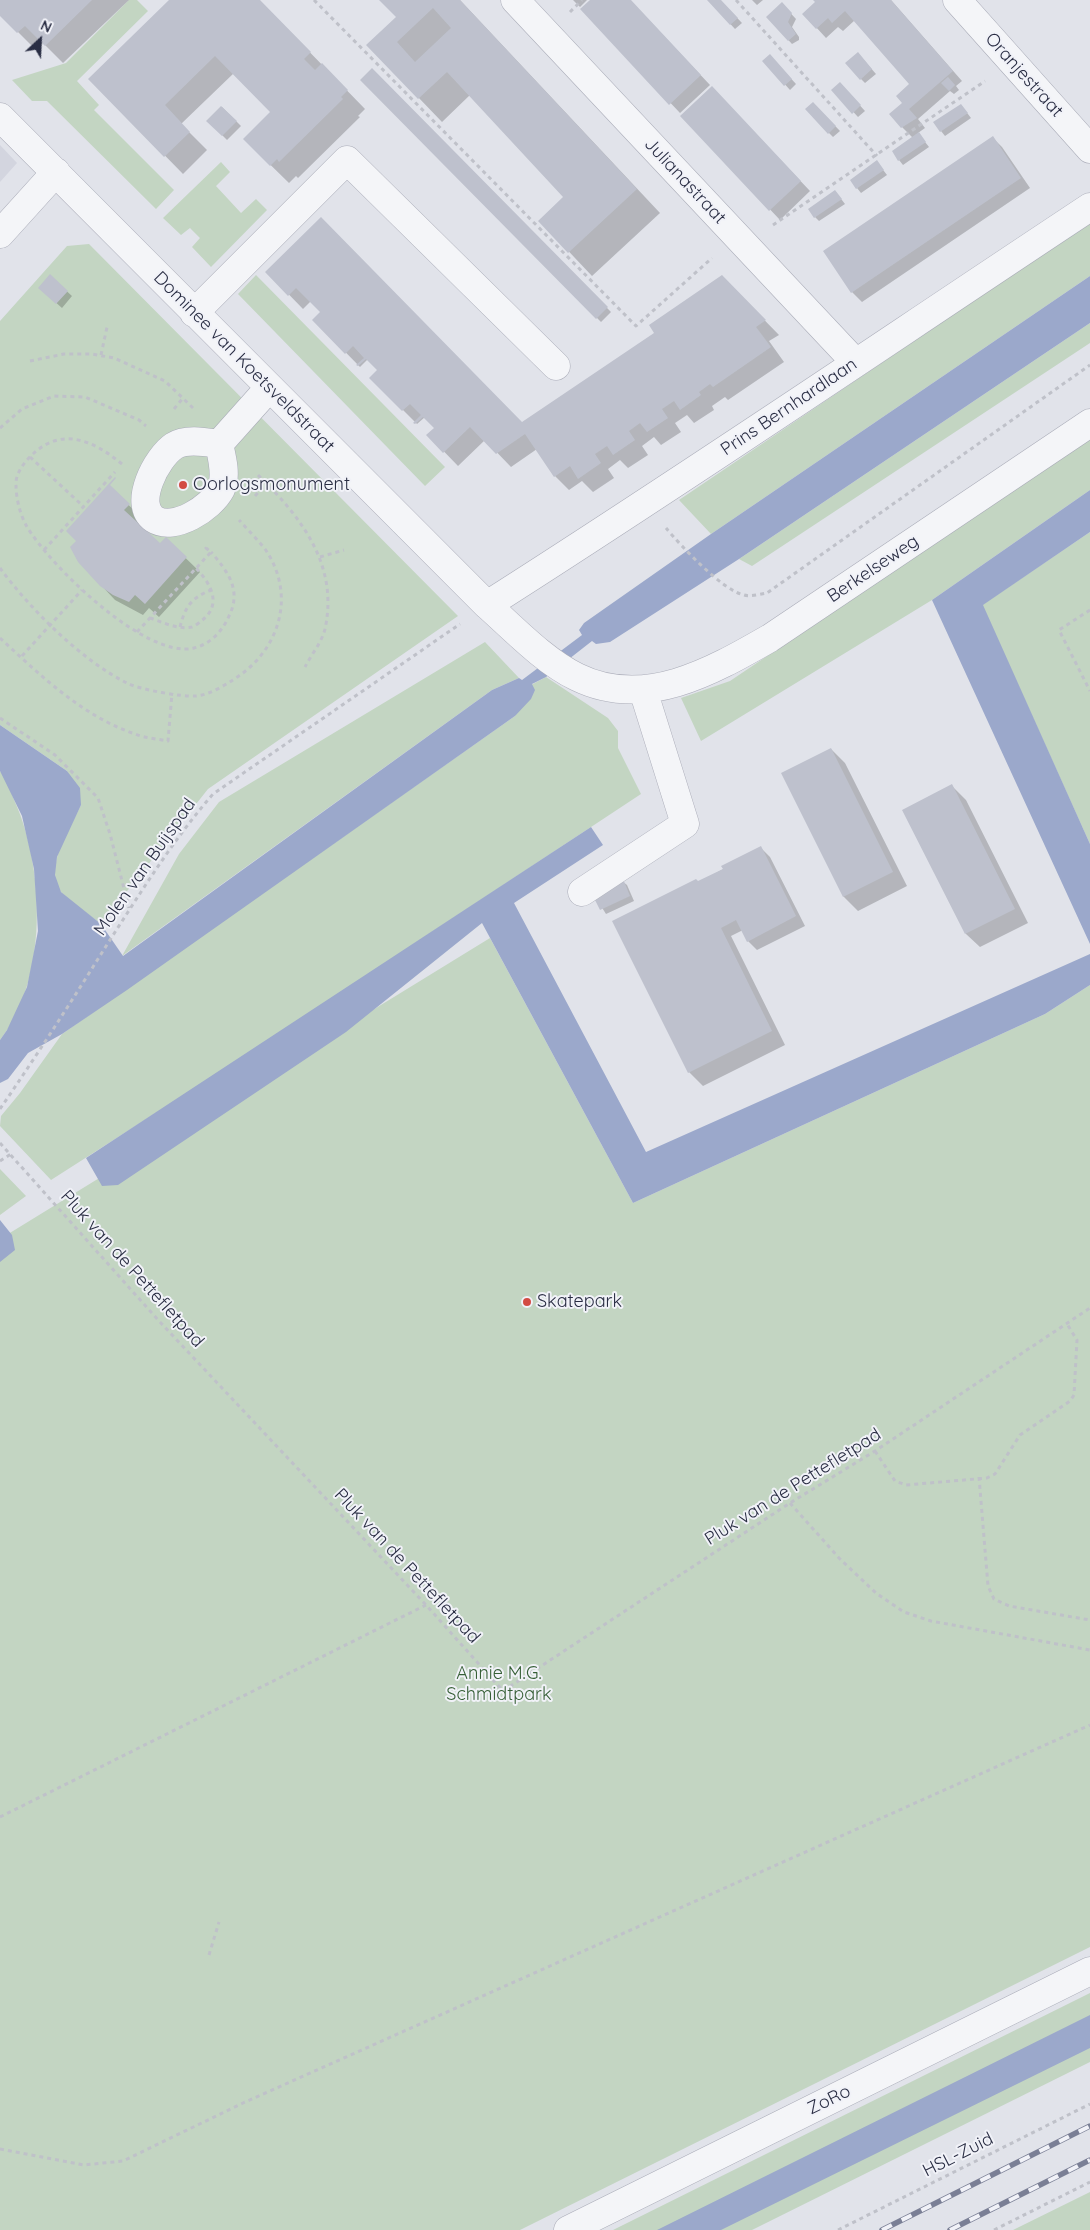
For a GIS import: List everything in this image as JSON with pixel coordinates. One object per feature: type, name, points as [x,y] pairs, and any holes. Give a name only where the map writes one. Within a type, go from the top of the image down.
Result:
[{"type":"street","name":"Julianastraat","points":[[516,0],[855,362]]},
{"type":"street","name":"Oranjestraat","points":[[968,3],[1012,62],[1090,149]]},
{"type":"street","name":"Dominee van Koetsveldstraat","points":[[0,117],[487,605],[539,651],[577,677],[611,688],[643,690]]},
{"type":"street","points":[[194,312],[348,160],[556,366]]},
{"type":"street","points":[[0,234],[56,172]]},
{"type":"street","name":"Prins Bernhardlaan","points":[[487,605],[646,504],[855,362],[1090,207]]},
{"type":"street","points":[[219,444],[269,388]]},
{"type":"street","name":"Berkelseweg","points":[[643,690],[685,682],[725,664],[770,638],[1090,423]]},
{"type":"street","points":[[582,892],[685,824],[643,690]]},
{"type":"street","name":"ZoRo","points":[[568,2230],[1090,1970]]},
{"type":"path","points":[[314,0],[636,326],[741,240],[877,156],[1012,62]]},
{"type":"path","points":[[736,0],[877,156]]},
{"type":"path","points":[[101,355],[107,327]]},
{"type":"path","points":[[681,546],[728,587],[744,596],[767,593],[1090,366]]},
{"type":"path","points":[[0,428],[22,409],[54,396],[86,397],[139,420],[152,432]]},
{"type":"path","points":[[171,412],[183,398]]},
{"type":"path","points":[[122,464],[110,454],[72,437],[53,441],[30,457],[23,465],[16,483],[26,525],[44,550],[82,590],[118,620],[151,641],[171,647],[194,648],[212,640],[224,627],[233,609],[235,590],[228,572],[206,548],[212,542]]},
{"type":"path","points":[[30,457],[84,507]]},
{"type":"path","points":[[44,550],[128,458]]},
{"type":"path","points":[[254,496],[267,483]]},
{"type":"path","points":[[0,568],[14,587],[50,625],[93,662],[130,684],[157,692],[197,696],[228,684],[256,663],[271,641],[282,608],[279,577],[265,549],[236,516]]},
{"type":"path","points":[[320,557],[344,550]]},
{"type":"path","points":[[137,632],[211,552]]},
{"type":"path","points":[[150,618],[180,627],[192,627],[208,615],[214,598],[207,579],[196,568]]},
{"type":"path","points":[[22,656],[82,590]]},
{"type":"path","points":[[180,627],[183,613],[189,602],[211,590]]},
{"type":"path","name":"Molen van Buijspad","points":[[0,1109],[33,1061],[129,908],[185,826],[213,794],[487,605]]},
{"type":"path","points":[[1090,610],[1060,630],[1090,692]]},
{"type":"path","points":[[0,638],[22,656],[50,684],[94,715],[134,734],[168,742],[172,693]]},
{"type":"path","points":[[0,718],[55,755],[98,798],[110,834],[129,908]]},
{"type":"path","name":"Pluk van de Pettefletpad","points":[[0,1143],[159,1321],[426,1605],[503,1691],[790,1503],[875,1451],[1090,1308]]},
{"type":"path","points":[[0,1161],[11,1154]]},
{"type":"path","points":[[875,1451],[896,1481],[906,1485],[979,1477],[987,1478],[996,1474],[1020,1435],[1070,1401],[1076,1386],[1077,1340],[1067,1324]]},
{"type":"path","points":[[979,1477],[988,1586],[994,1599],[1009,1606],[1090,1620]]},
{"type":"path","points":[[790,1503],[839,1558],[876,1593],[904,1612],[931,1621],[1090,1650]]},
{"type":"path","points":[[0,1817],[426,1605]]},
{"type":"path","points":[[0,2149],[84,2165],[123,2161],[243,2103],[1090,1725]]},
{"type":"path","points":[[209,1955],[219,1922]]},
{"type":"path","name":"HSL-Zuid","points":[[838,2230],[1090,2104]]},
{"type":"path","points":[[994,2230],[1090,2182]]},
{"type":"shaded area","points":[[0,145],[17,163],[0,182]]},
{"type":"green space","points":[[129,0],[137,0],[148,11],[77,81],[99,105],[94,110],[174,190],[156,209],[47,101],[32,101],[12,80],[66,63]]},
{"type":"green space","points":[[221,162],[230,172],[216,186],[241,213],[256,199],[267,210],[211,267],[192,247],[200,238],[190,228],[181,235],[163,218]]},
{"type":"green space","points":[[1090,222],[1090,276],[711,534],[679,500]]},
{"type":"green space","points":[[89,244],[458,616],[208,789],[101,924],[64,896],[56,882],[55,871],[60,848],[81,805],[67,771],[0,725],[0,321],[67,246]]},
{"type":"green space","points":[[256,275],[445,467],[425,486],[238,294]]},
{"type":"green space","points":[[1090,323],[1090,343],[752,566],[739,559]]},
{"type":"green space","points":[[1090,439],[1090,490],[932,600],[701,741],[681,698],[730,681]]},
{"type":"green space","points":[[1090,532],[1090,844],[982,605]]},
{"type":"green space","points":[[485,642],[519,678],[492,690],[122,956],[179,854],[219,802]]},
{"type":"green space","points":[[546,677],[608,718],[618,731],[618,748],[641,794],[223,1070],[51,1180],[0,1126],[1,1116],[20,1093],[62,1034],[515,716],[531,685]]},
{"type":"green space","points":[[0,771],[9,786],[25,829],[32,859],[36,891],[37,924],[34,956],[27,987],[16,1015],[0,1040]]},
{"type":"green space","name":"Annie M.G. Schmidtpark","points":[[490,938],[633,1203],[1045,1014],[1090,985],[1090,1947],[520,2230],[0,2230],[0,1239]]},
{"type":"green space","points":[[0,1169],[26,1196],[0,1215]]},
{"type":"green space","points":[[1090,1993],[1090,2062],[752,2230],[613,2230]]},
{"type":"green space","points":[[1090,2192],[1090,2230],[1013,2230]]},
{"type":"water","points":[[1090,276],[1090,323],[739,559],[610,642],[596,644],[592,641],[546,677],[532,684],[535,690],[531,699],[515,716],[127,990],[62,1034],[28,1053],[8,1079],[0,1083],[0,1040],[7,1030],[27,987],[38,931],[34,869],[22,816],[0,771],[0,725],[67,771],[80,788],[81,805],[57,857],[55,875],[61,892],[101,924],[123,956],[492,690],[519,678],[522,680],[582,635],[579,630],[584,623],[711,534]]},
{"type":"water","points":[[1090,490],[1090,532],[983,605],[1090,844],[1090,944],[932,600]]},
{"type":"water","points":[[591,827],[603,845],[514,903],[646,1152],[1090,954],[1090,985],[1045,1014],[633,1203],[482,923],[346,1032],[118,1185],[102,1186],[86,1158]]},
{"type":"water","points":[[0,1220],[12,1235],[15,1250],[0,1262]]},
{"type":"water","points":[[1090,2015],[1090,2048],[721,2230],[657,2230]]},
{"type":"building","points":[[0,0],[92,0],[45,46],[25,26],[17,33],[0,16]]},
{"type":"building","points":[[169,0],[260,0],[311,52],[304,59],[315,70],[322,63],[348,90],[341,97],[343,99],[279,162],[277,159],[270,166],[243,139],[270,112],[215,56],[165,105],[190,132],[164,157],[88,79]]},
{"type":"building","points":[[379,0],[460,0],[637,189],[568,253],[538,221],[563,197],[447,72],[418,99],[366,45],[396,17]],"holes":[[[433,8],[451,28],[415,62],[397,42]]]},
{"type":"building","points":[[590,0],[631,0],[701,75],[669,105],[580,9]]},
{"type":"building","points":[[707,0],[721,0],[738,18],[730,25]]},
{"type":"building","points":[[813,0],[891,0],[953,71],[909,109],[917,118],[901,128],[889,114],[902,103],[896,96],[909,84],[845,11],[832,23],[828,18],[816,29],[802,14],[815,2]]},
{"type":"building","points":[[782,2],[792,13],[788,22],[796,34],[788,41],[766,17]]},
{"type":"building","points":[[858,52],[872,69],[860,80],[845,63]]},
{"type":"building","points":[[770,54],[792,79],[784,86],[762,61]]},
{"type":"building","points":[[372,68],[608,307],[596,319],[360,80]]},
{"type":"building","points":[[948,77],[955,85],[949,91],[941,83]]},
{"type":"building","points":[[840,82],[861,105],[852,114],[831,90]]},
{"type":"building","points":[[712,86],[801,181],[769,211],[680,116]]},
{"type":"building","points":[[813,102],[836,126],[828,134],[805,109]]},
{"type":"building","points":[[961,104],[968,113],[940,132],[933,122]]},
{"type":"building","points":[[221,106],[237,121],[222,136],[206,121]]},
{"type":"building","points":[[919,132],[926,142],[898,161],[892,151]]},
{"type":"building","points":[[993,136],[1021,178],[851,293],[823,251]]},
{"type":"building","points":[[877,160],[884,170],[856,189],[850,180]]},
{"type":"building","points":[[835,190],[842,199],[814,218],[808,209]]},
{"type":"building","points":[[321,217],[522,422],[654,333],[649,325],[722,275],[766,320],[756,327],[771,347],[713,387],[710,384],[699,392],[701,395],[680,410],[674,401],[662,409],[668,418],[647,432],[640,423],[629,431],[635,440],[613,455],[607,446],[595,454],[601,463],[578,479],[570,466],[554,477],[525,434],[496,454],[470,427],[443,453],[426,435],[434,428],[423,417],[415,424],[413,423],[421,415],[410,404],[402,411],[369,378],[377,370],[366,359],[358,366],[356,365],[364,358],[353,346],[345,354],[312,320],[320,312],[296,288],[288,296],[265,272]]},
{"type":"building","points":[[50,274],[68,291],[56,304],[38,288]]},
{"type":"building","points":[[115,477],[110,485],[130,504],[124,510],[160,543],[166,537],[187,557],[145,604],[135,595],[129,602],[113,595],[100,586],[78,562],[70,547],[76,541],[66,531]]},
{"type":"building","points":[[831,748],[893,872],[843,897],[781,773]]},
{"type":"building","points":[[952,784],[1015,909],[965,934],[902,810]]},
{"type":"building","points":[[761,846],[796,916],[747,942],[736,920],[721,928],[772,1031],[688,1073],[612,921],[696,879],[698,881],[723,869],[721,866]]},
{"type":"building","points":[[623,879],[630,896],[600,910],[592,894]]},
{"type":"railway","points":[[882,2230],[1090,2126]]},
{"type":"railway","points":[[950,2230],[1090,2160]]},
{"type":"place","name":"Oorlogsmonument","points":[[183,485]]},
{"type":"place","name":"Skatepark","points":[[527,1302]]}]
